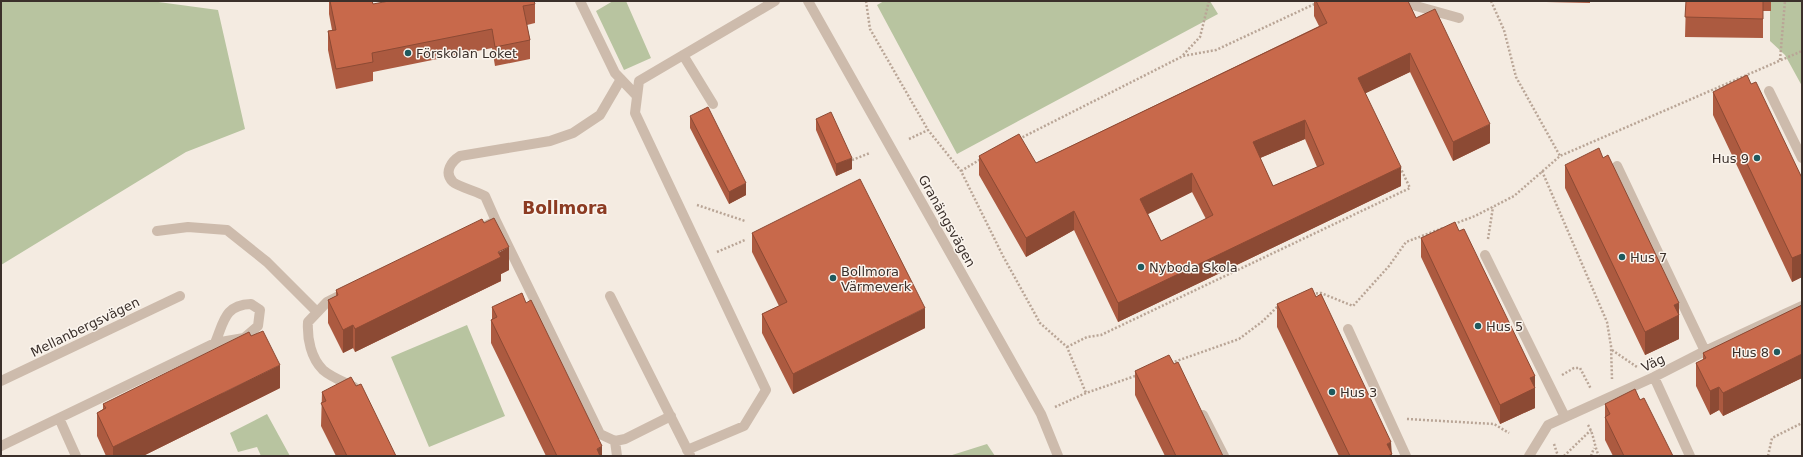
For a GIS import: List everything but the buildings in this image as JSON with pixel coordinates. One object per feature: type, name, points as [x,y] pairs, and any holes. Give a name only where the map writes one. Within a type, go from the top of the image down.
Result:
[{"type":"street","points":[[580,1],[615,73],[637,96]]},
{"type":"street","points":[[610,296],[672,416],[689,453],[744,426],[766,390],[635,113],[639,81],[776,1]]},
{"type":"street","name":"Granängsvägen","points":[[808,1],[1041,414],[1058,456]]},
{"type":"street","points":[[1414,1],[1416,6],[1459,18]]},
{"type":"street","points":[[683,55],[713,104]]},
{"type":"street","points":[[621,79],[600,115],[573,133],[550,141],[460,156],[452,161],[449,168],[449,174],[453,182],[484,196],[600,434],[615,441],[625,439],[672,416]]},
{"type":"street","points":[[1769,91],[1802,158]]},
{"type":"street","points":[[1617,166],[1705,351]]},
{"type":"street","points":[[475,231],[496,221]]},
{"type":"street","points":[[157,231],[188,227],[227,230],[267,262],[317,312]]},
{"type":"street","points":[[1485,255],[1564,417]]},
{"type":"street","points":[[348,292],[327,302],[308,322],[308,337],[315,359],[324,370],[354,387],[364,396]]},
{"type":"street","name":"Mellanbergsvägen","points":[[1,381],[180,296]]},
{"type":"street","points":[[1,446],[215,343],[244,338],[258,326],[260,310],[251,304],[239,304],[228,312],[215,343]]},
{"type":"street","name":"Väg","points":[[1529,456],[1548,425],[1654,377],[1705,351],[1802,306]]},
{"type":"street","points":[[1348,329],[1406,456]]},
{"type":"street","points":[[1654,377],[1690,456]]},
{"type":"street","points":[[1197,402],[1224,456]]},
{"type":"street","points":[[59,418],[76,456]]},
{"type":"street","points":[[615,441],[618,456]]},
{"type":"path","points":[[866,1],[870,28],[928,130],[961,171],[1003,256],[1040,323],[1067,347],[1086,393]]},
{"type":"path","points":[[1183,56],[1200,37],[1209,1]]},
{"type":"path","points":[[1013,143],[1183,56],[1216,50],[1321,1]]},
{"type":"path","points":[[1491,1],[1504,30],[1516,77],[1560,156]]},
{"type":"path","points":[[1780,60],[1785,1]]},
{"type":"path","points":[[1308,295],[1320,293],[1353,306],[1389,266],[1406,242],[1475,216],[1514,196],[1560,156],[1802,51]]},
{"type":"path","points":[[909,139],[928,130]]},
{"type":"path","points":[[852,160],[870,153]]},
{"type":"path","points":[[961,171],[985,157]]},
{"type":"path","points":[[1067,347],[1087,338],[1101,335],[1410,188],[1397,161]]},
{"type":"path","points":[[1542,171],[1607,322],[1611,349],[1612,385]]},
{"type":"path","points":[[693,204],[745,221]]},
{"type":"path","points":[[1485,255],[1493,207]]},
{"type":"path","points":[[717,252],[745,240]]},
{"type":"path","points":[[1169,364],[1238,340],[1263,321],[1279,304],[1285,302]]},
{"type":"path","points":[[1611,349],[1643,371]]},
{"type":"path","points":[[1176,361],[1180,368]]},
{"type":"path","points":[[1548,383],[1574,368],[1580,368],[1593,393]]},
{"type":"path","points":[[1041,414],[1086,393],[1140,374]]},
{"type":"path","points":[[1580,411],[1591,429],[1594,447],[1599,456]]},
{"type":"path","points":[[1388,418],[1494,424],[1509,433]]},
{"type":"path","points":[[1768,456],[1772,438],[1802,423]]},
{"type":"path","points":[[1564,456],[1591,429]]},
{"type":"path","points":[[1591,456],[1594,447]]},
{"type":"green space","points":[[1,1],[151,1],[218,10],[245,129],[186,152],[1,265]]},
{"type":"green space","points":[[613,1],[626,1],[651,58],[624,70],[596,11]]},
{"type":"green space","points":[[884,1],[1210,1],[1218,14],[957,154],[877,5]]},
{"type":"green space","points":[[1770,1],[1802,1],[1802,86],[1785,55],[1770,41]]},
{"type":"green space","points":[[467,325],[505,416],[429,447],[391,357]]},
{"type":"green space","points":[[267,414],[290,456],[261,456],[257,447],[238,452],[230,433]]},
{"type":"green space","points":[[987,444],[995,456],[949,456]]},
{"type":"place","name":"Förskolan Loket","points":[[408,53]]},
{"type":"place","name":"Hus 9","points":[[1757,158]]},
{"type":"place","name":"Hus 7","points":[[1622,257]]},
{"type":"place","name":"Nyboda Skola","points":[[1141,267]]},
{"type":"place","name":"Bollmora Värmeverk","points":[[833,278]]},
{"type":"place","name":"Hus 5","points":[[1478,326]]},
{"type":"place","name":"Hus 8","points":[[1777,352]]},
{"type":"place","name":"Hus 3","points":[[1332,392]]},
{"type":"district","name":"Bollmora","points":[[565,208]]}]
